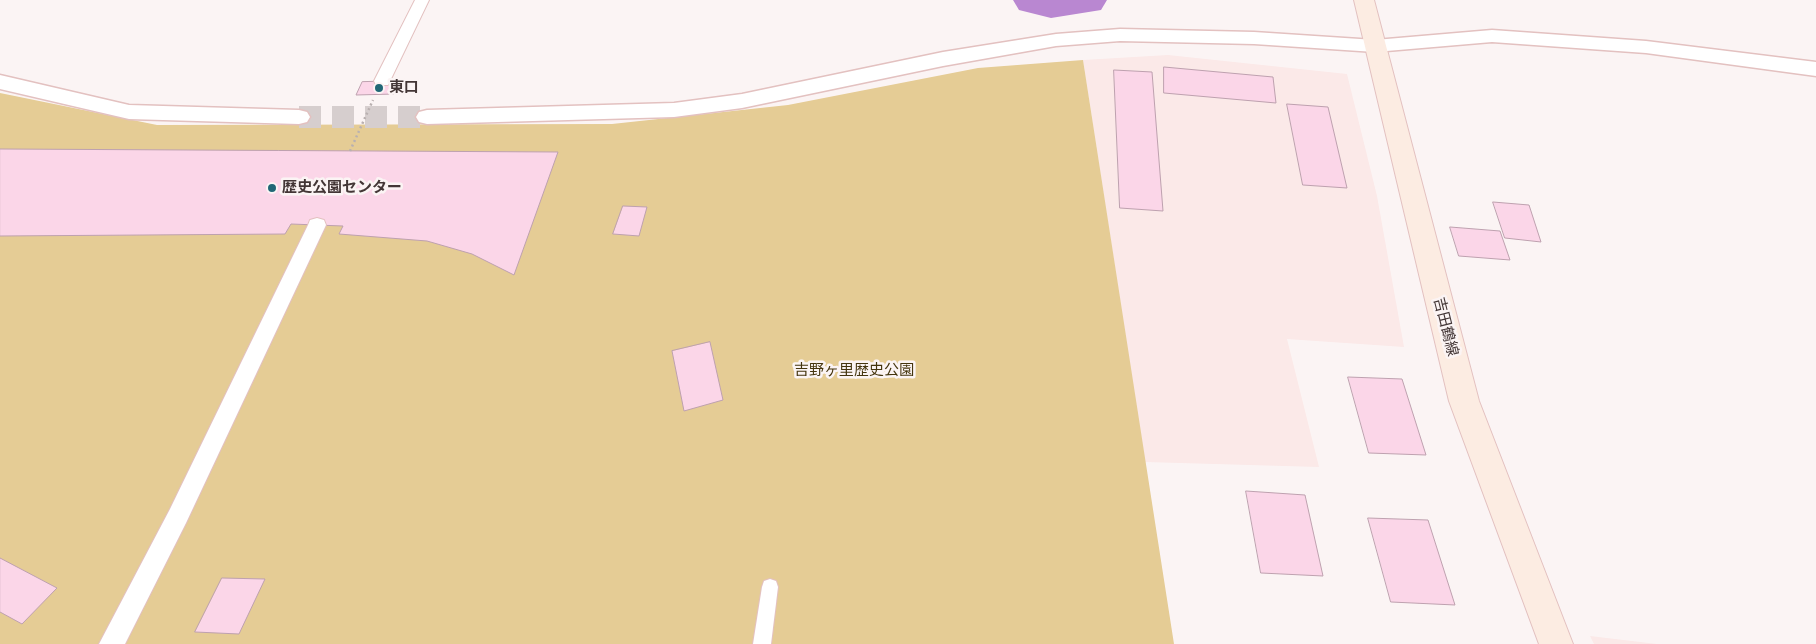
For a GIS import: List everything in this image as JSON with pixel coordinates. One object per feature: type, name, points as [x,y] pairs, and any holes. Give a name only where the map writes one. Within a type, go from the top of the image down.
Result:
[{"type":"main road","name":"吉田鶴線","points":[[1364,0],[1464,401],[1556,644]]},
{"type":"street","points":[[379,88],[422,0]]},
{"type":"street","points":[[427,117],[674,110],[742,101],[943,59],[1056,40],[1102,37],[1254,38],[1375,46],[1492,36],[1646,47],[1816,69]]},
{"type":"street","points":[[1646,47],[1692,64],[1816,87]]},
{"type":"street","points":[[0,82],[129,112],[299,117]]},
{"type":"street","points":[[112,644],[178,516],[317,225]]},
{"type":"lane","points":[[762,644],[770,587]]},
{"type":"path","points":[[350,151],[379,88]]},
{"type":"shaded area","points":[[1168,55],[1347,74],[1377,196],[1404,347],[1287,339],[1319,467],[1145,462],[1083,60]]},
{"type":"shaded area","points":[[1590,636],[1657,644],[1594,644]]},
{"type":"green space","name":"吉野ヶ里歴史公園","points":[[1083,60],[1174,644],[0,644],[0,93],[157,125],[612,124],[788,105],[978,68]]},
{"type":"building","points":[[1164,67],[1273,77],[1276,103],[1164,93]]},
{"type":"building","points":[[1114,70],[1152,72],[1163,211],[1120,208]]},
{"type":"building","name":"東口","points":[[401,81],[395,94],[356,95],[362,82]]},
{"type":"building","points":[[1287,104],[1328,107],[1347,188],[1303,185]]},
{"type":"building","name":"歴史公園センター","points":[[0,149],[558,152],[514,275],[472,254],[427,241],[339,234],[343,226],[291,224],[285,234],[0,236]]},
{"type":"building","points":[[1493,202],[1529,205],[1541,242],[1505,238]]},
{"type":"building","points":[[623,206],[647,207],[639,236],[613,234]]},
{"type":"building","points":[[1450,227],[1500,231],[1510,260],[1459,256]]},
{"type":"building","points":[[710,342],[723,400],[684,411],[672,351]]},
{"type":"building","points":[[1348,377],[1402,379],[1426,455],[1369,453]]},
{"type":"building","points":[[1246,491],[1305,495],[1323,576],[1261,573]]},
{"type":"building","points":[[1368,518],[1428,520],[1455,605],[1391,602]]},
{"type":"building","points":[[0,558],[57,588],[22,624],[0,612]]},
{"type":"building","points":[[222,578],[265,579],[239,634],[195,632]]},
{"type":"waterway","points":[[1035,0],[1051,4],[1085,0]]},
{"type":"tunnel","points":[[299,117],[427,117]]},
{"type":"place","name":"東口","points":[[379,88]]},
{"type":"place","name":"歴史公園センター","points":[[272,188]]}]
